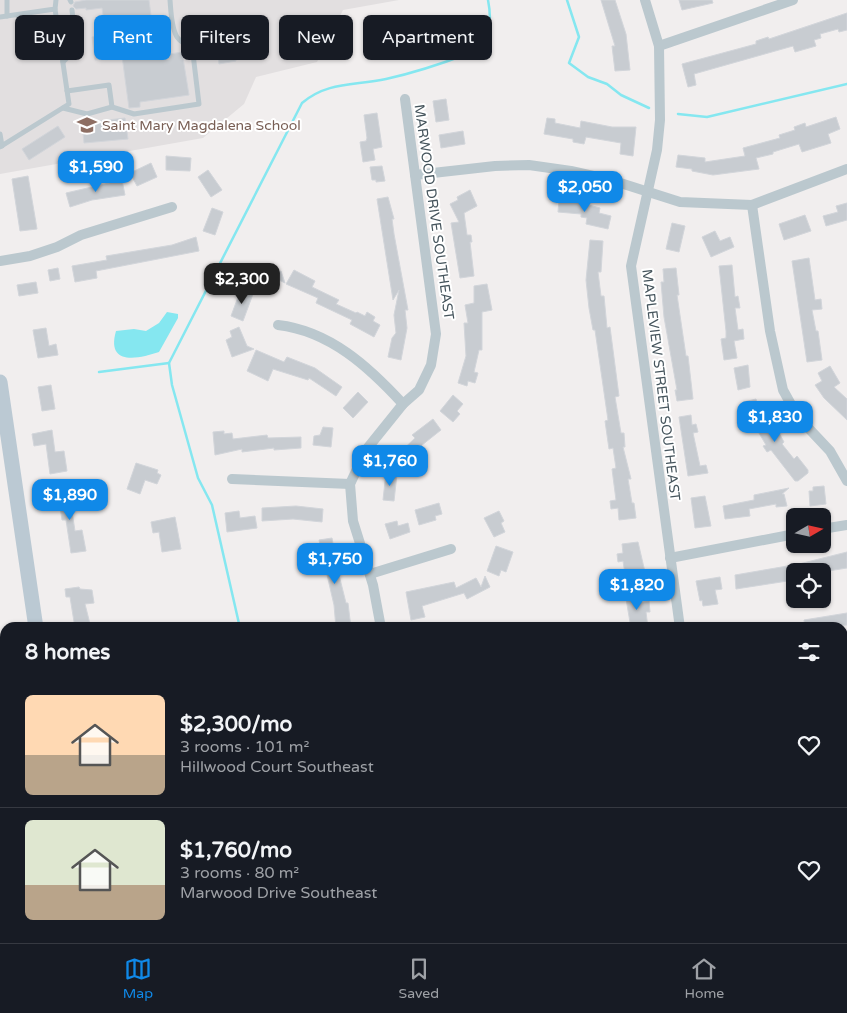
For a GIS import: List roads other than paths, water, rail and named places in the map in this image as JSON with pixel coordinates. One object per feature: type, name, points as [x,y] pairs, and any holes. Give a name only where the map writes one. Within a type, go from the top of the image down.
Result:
[{"type":"main road","points":[[0,382],[35,622]]},
{"type":"street","name":"MAPLEVIEW STREET SOUTHEAST","points":[[645,0],[659,46],[660,120],[657,150],[646,192],[631,266],[679,622]]},
{"type":"street","points":[[659,46],[791,0]]},
{"type":"street","name":"MARWOOD DRIVE SOUTHEAST","points":[[380,622],[370,574],[353,520],[350,484],[366,450],[403,404],[419,390],[431,365],[436,334],[405,100]]},
{"type":"street","points":[[415,175],[495,166],[529,165],[571,170],[611,180],[680,202],[752,205],[847,169]]},
{"type":"street","points":[[752,205],[770,331],[783,390],[798,418],[830,451],[847,481]]},
{"type":"street","points":[[0,261],[30,256],[57,247],[81,235],[172,207]]},
{"type":"street","points":[[278,326],[294,327],[344,350],[378,377],[403,404]]},
{"type":"street","points":[[232,479],[350,484]]},
{"type":"street","points":[[831,528],[847,525]]},
{"type":"street","points":[[670,558],[786,536]]},
{"type":"street","points":[[370,574],[451,549]]},
{"type":"lane","points":[[7,0],[8,16]]},
{"type":"lane","points":[[0,134],[1,146],[69,104],[55,9],[56,0]]},
{"type":"lane","points":[[63,108],[87,114],[112,107],[134,114],[200,104],[193,54],[191,48],[177,38],[174,32],[170,0]]},
{"type":"lane","points":[[0,17],[55,9]]},
{"type":"lane","points":[[63,62],[76,49],[72,10]]},
{"type":"lane","points":[[67,91],[109,85],[112,107]]},
{"type":"water","points":[[167,312],[178,314],[178,318],[159,352],[134,358],[120,355],[116,350],[114,342],[116,331],[134,329],[146,331],[159,323]]},
{"type":"waterway","points":[[239,622],[212,505],[198,478],[172,385],[169,363],[302,103],[322,91],[342,85],[396,77],[467,54],[480,43],[488,31],[490,17],[488,0]]},
{"type":"waterway","points":[[567,0],[579,37],[569,63],[588,77],[607,84],[621,95],[649,108]]},
{"type":"waterway","points":[[678,114],[707,117],[847,84]]},
{"type":"waterway","points":[[99,372],[169,363]]},
{"type":"place","name":"Saint Mary Magdalena School","points":[[87,125]]}]
